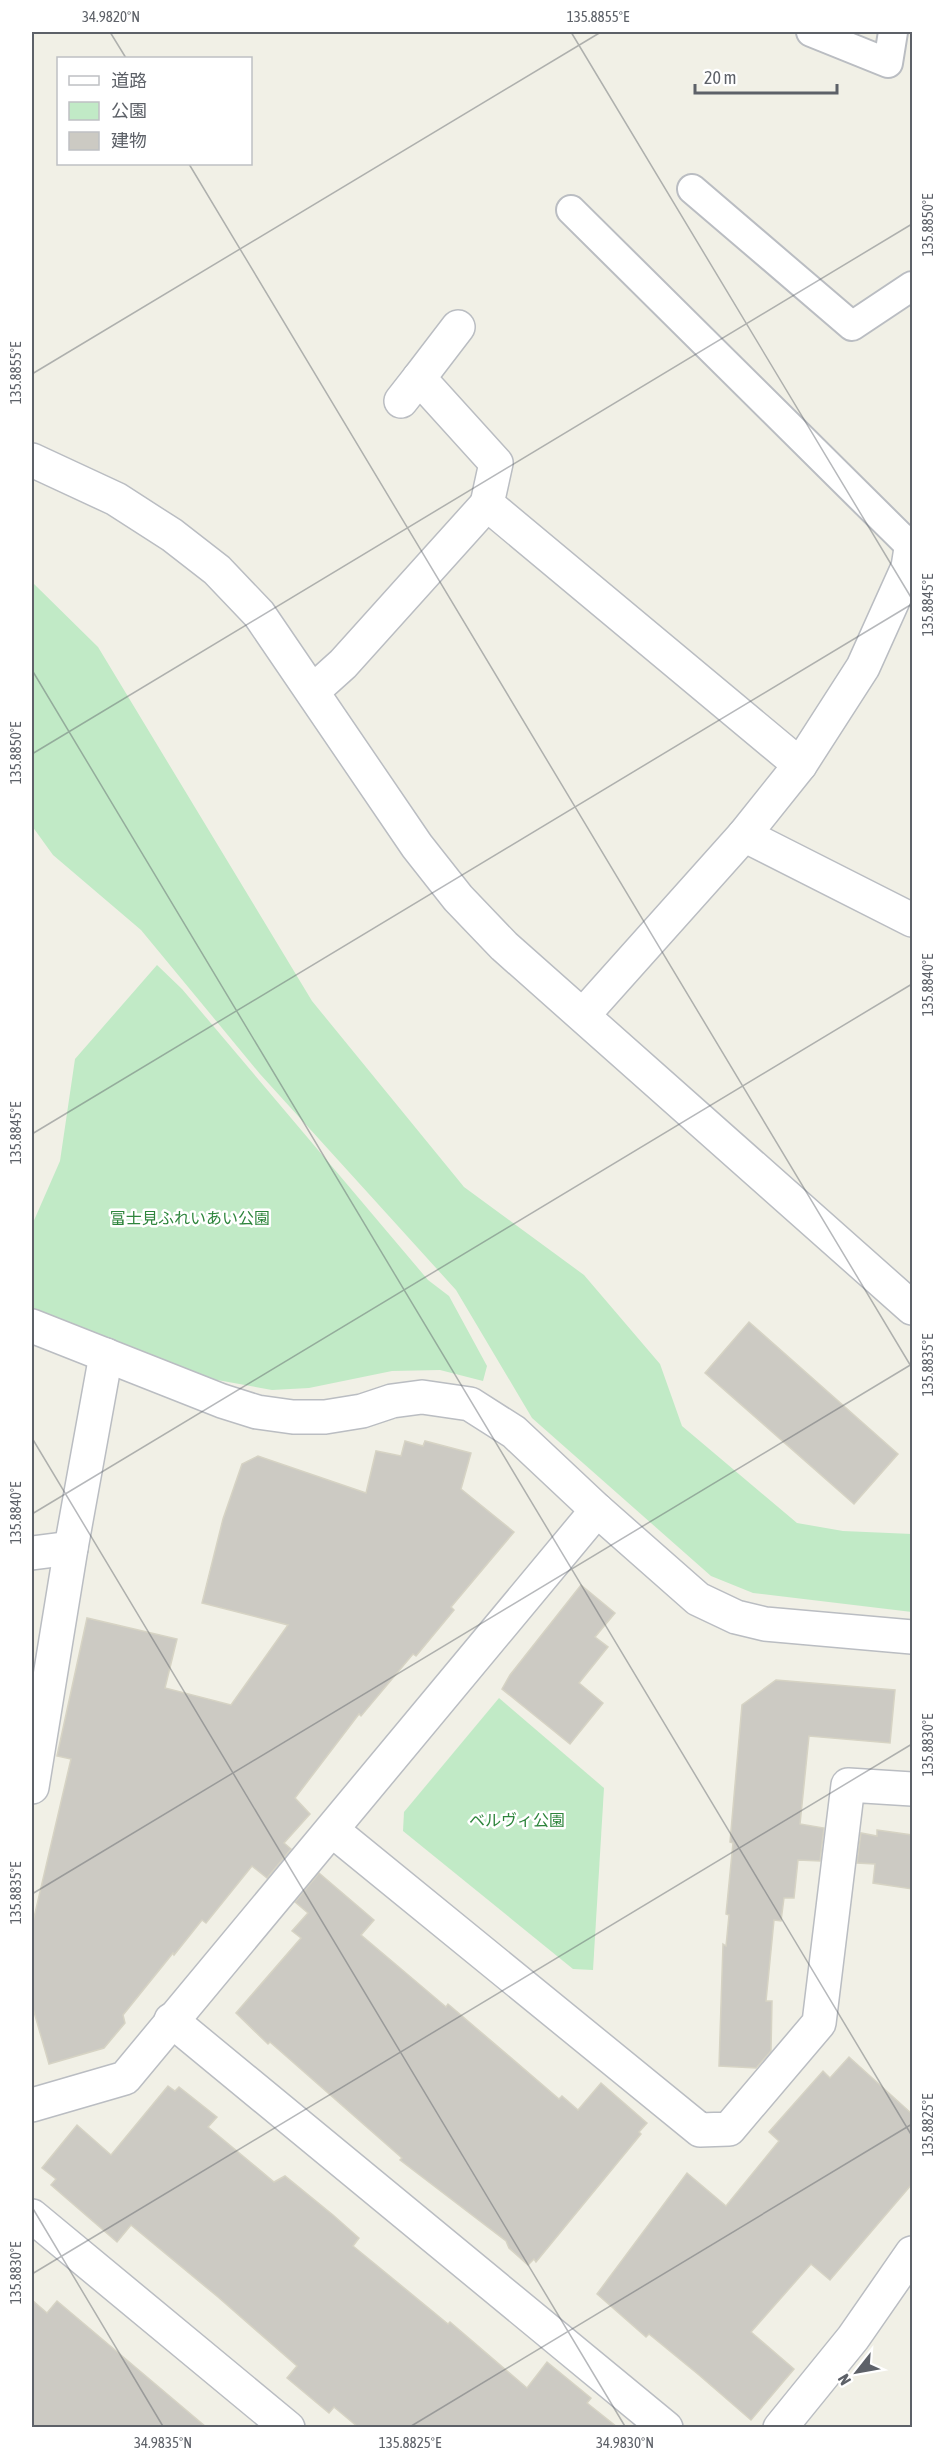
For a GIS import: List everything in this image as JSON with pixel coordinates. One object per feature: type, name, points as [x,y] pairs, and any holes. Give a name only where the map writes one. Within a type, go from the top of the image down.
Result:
[{"type":"street","points":[[313,691],[343,664],[487,504],[496,463],[410,390],[458,327]]},
{"type":"street","points":[[32,460],[116,499],[172,535],[217,570],[260,614],[417,846],[458,898],[504,946],[584,1014],[912,1308]]},
{"type":"street","points":[[487,504],[800,765]]},
{"type":"street","points":[[584,1014],[744,835],[800,765],[863,667],[908,567],[911,544]]},
{"type":"street","points":[[744,835],[912,920]]},
{"type":"street","points":[[32,1326],[256,1412],[293,1417],[325,1417],[362,1411],[392,1401],[422,1397],[470,1404],[514,1432],[597,1510],[698,1599],[736,1617],[765,1624],[912,1637]]},
{"type":"street","points":[[32,1780],[70,1548],[106,1355]]},
{"type":"street","points":[[32,2105],[125,2078],[597,1510]]},
{"type":"street","points":[[32,1553],[70,1548]]},
{"type":"street","points":[[332,1830],[700,2130],[729,2129],[819,2023],[848,1785],[912,1789]]},
{"type":"street","points":[[171,2020],[666,2427]]},
{"type":"street","points":[[32,2216],[288,2427]]},
{"type":"street","points":[[780,2427],[853,2338],[912,2253]]},
{"type":"lane","points":[[811,32],[888,63],[893,32]]},
{"type":"lane","points":[[692,189],[852,326],[912,286]]},
{"type":"lane","points":[[571,210],[911,544]]},
{"type":"green space","points":[[32,582],[98,647],[312,1001],[464,1187],[584,1275],[660,1364],[682,1426],[797,1523],[843,1531],[912,1534],[912,1612],[753,1593],[711,1576],[532,1418],[456,1290],[260,1074],[141,930],[53,855],[32,826]]},
{"type":"green space","name":"富士見ふれいあい公園","points":[[157,965],[182,989],[428,1280],[449,1296],[487,1366],[483,1381],[440,1370],[392,1371],[309,1388],[272,1390],[206,1378],[32,1308],[32,1225],[60,1161],[75,1059]]},
{"type":"green space","name":"ベルヴィ公園","points":[[499,1698],[604,1788],[593,1970],[573,1969],[403,1831],[404,1812]]},
{"type":"building","points":[[749,1322],[898,1454],[854,1504],[705,1373]]},
{"type":"building","points":[[405,1441],[423,1446],[425,1441],[471,1453],[461,1489],[514,1532],[451,1607],[454,1610],[416,1656],[413,1654],[361,1716],[359,1714],[295,1798],[310,1814],[284,1843],[291,1849],[267,1878],[252,1866],[206,1923],[202,1920],[174,1955],[173,1953],[123,2015],[125,2023],[104,2048],[49,2064],[32,2005],[32,1926],[71,1759],[57,1756],[87,1618],[177,1639],[165,1688],[231,1705],[288,1625],[202,1603],[223,1519],[242,1464],[258,1456],[366,1493],[376,1451],[401,1456]]},
{"type":"building","points":[[581,1585],[615,1613],[595,1637],[608,1647],[579,1683],[603,1703],[570,1744],[502,1689],[510,1675]]},
{"type":"building","points":[[776,1680],[895,1690],[890,1743],[809,1736],[800,1824],[824,1828],[820,1861],[798,1860],[794,1898],[784,1898],[781,1921],[774,1920],[766,2001],[772,2001],[771,2051],[756,2068],[719,2066],[723,1944],[726,1946],[729,1915],[726,1914],[733,1843],[730,1842],[742,1705]]},
{"type":"building","points":[[877,1830],[912,1835],[912,1889],[873,1883],[875,1864],[857,1863],[861,1833],[877,1836]]},
{"type":"building","points":[[319,1873],[374,1920],[361,1935],[446,2007],[448,2004],[559,2099],[562,2096],[578,2110],[601,2083],[647,2123],[639,2132],[641,2134],[536,2262],[534,2259],[528,2265],[509,2248],[506,2241],[400,2160],[402,2158],[270,2042],[268,2044],[236,2013],[301,1938],[292,1931],[308,1913],[295,1902]]},
{"type":"building","points":[[849,2057],[912,2114],[912,2184],[830,2280],[811,2264],[751,2332],[794,2369],[751,2420],[649,2334],[646,2337],[597,2294],[687,2173],[726,2206],[779,2141],[769,2132],[823,2071],[830,2078]]},
{"type":"building","points":[[168,2086],[175,2091],[179,2087],[217,2117],[208,2127],[274,2182],[285,2176],[333,2215],[359,2238],[353,2246],[448,2324],[450,2322],[527,2388],[547,2362],[591,2398],[587,2403],[617,2427],[358,2427],[334,2407],[329,2413],[287,2378],[297,2366],[218,2297],[131,2225],[117,2242],[51,2185],[56,2179],[42,2168],[77,2125],[111,2155]]},
{"type":"building","points":[[32,2300],[47,2313],[57,2301],[206,2427],[32,2427]]}]
